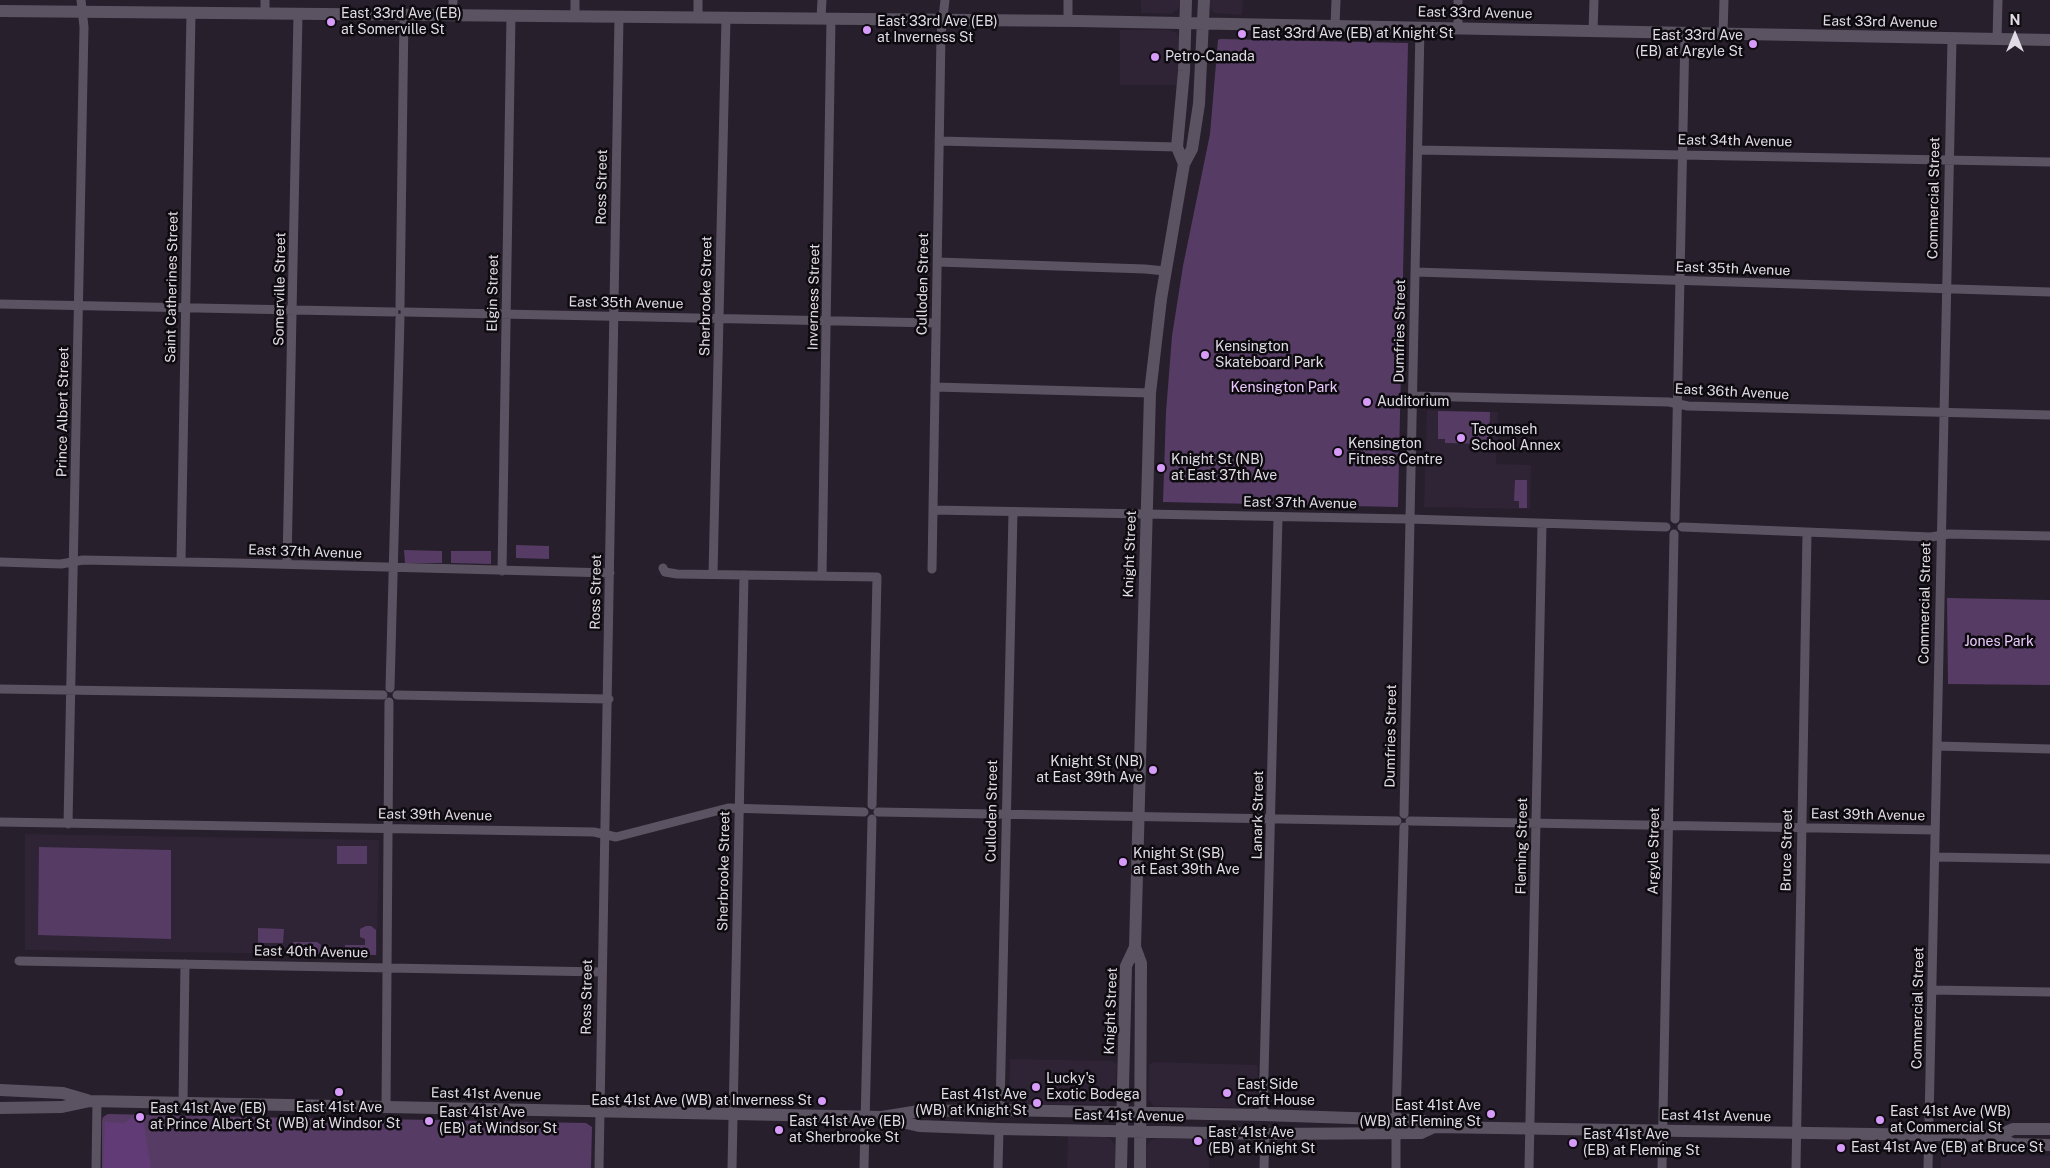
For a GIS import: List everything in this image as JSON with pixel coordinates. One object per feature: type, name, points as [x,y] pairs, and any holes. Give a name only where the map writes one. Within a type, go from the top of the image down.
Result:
[{"type":"main road","name":"Knight Street","points":[[1184,164],[1178,147],[1186,0]]},
{"type":"main road","name":"Knight Street","points":[[1140,1168],[1141,964],[1135,947],[1150,393],[1165,271],[1184,164],[1192,149],[1199,104],[1204,0]]},
{"type":"main road","name":"East 33rd Avenue","points":[[0,11],[81,6],[191,13],[1068,21],[2050,40]]},
{"type":"main road","name":"Knight Street","points":[[1121,1168],[1126,966],[1135,947]]},
{"type":"main road","name":"East 41st Avenue","points":[[0,1090],[63,1093],[94,1101]]},
{"type":"main road","name":"East 41st Avenue","points":[[0,1108],[62,1107],[94,1101],[866,1117],[882,1117],[919,1111],[1123,1112],[1263,1115],[1396,1126],[1421,1133],[1434,1127],[1998,1136],[2013,1128],[2050,1128]]},
{"type":"main road","name":"East 41st Avenue","points":[[882,1117],[919,1126],[1265,1134],[1396,1126]]},
{"type":"main road","name":"East 41st Avenue","points":[[1998,1136],[2012,1144],[2050,1145]]},
{"type":"street","points":[[265,0],[265,14]]},
{"type":"street","points":[[453,0],[453,14]]},
{"type":"street","points":[[575,0],[575,16]]},
{"type":"street","points":[[698,0],[698,18]]},
{"type":"street","name":"Inverness Street","points":[[822,0],[826,19],[828,320],[822,576]]},
{"type":"street","name":"Culloden Street","points":[[932,569],[944,0]]},
{"type":"street","points":[[1068,0],[1068,21]]},
{"type":"street","points":[[1335,26],[1336,0]]},
{"type":"street","points":[[1458,0],[1458,28]]},
{"type":"street","points":[[1593,31],[1594,0]]},
{"type":"street","points":[[1723,34],[1724,0]]},
{"type":"street","points":[[1997,40],[1998,0]]},
{"type":"street","name":"Prince Albert Street","points":[[68,824],[84,27],[81,6]]},
{"type":"street","name":"Saint Catherines Street","points":[[181,562],[191,13]]},
{"type":"street","name":"Somerville Street","points":[[287,564],[298,14]]},
{"type":"street","points":[[390,688],[400,312],[404,14]]},
{"type":"street","name":"Elgin Street","points":[[502,571],[512,15]]},
{"type":"street","name":"Ross Street","points":[[599,1168],[609,700],[613,316],[619,16]]},
{"type":"street","name":"Sherbrooke Street","points":[[713,574],[726,18]]},
{"type":"street","name":"Dumfries Street","points":[[1396,1168],[1409,519],[1419,150],[1420,28]]},
{"type":"street","points":[[1675,519],[1685,33]]},
{"type":"street","name":"Commercial Street","points":[[1928,1168],[1952,39]]},
{"type":"street","points":[[940,141],[1178,147]]},
{"type":"street","name":"East 34th Avenue","points":[[1419,150],[2050,162]]},
{"type":"street","points":[[938,262],[1165,271]]},
{"type":"street","name":"East 35th Avenue","points":[[1415,272],[2050,292]]},
{"type":"street","name":"East 35th Avenue","points":[[0,304],[936,323]]},
{"type":"street","points":[[935,387],[1150,393]]},
{"type":"street","name":"East 36th Avenue","points":[[1412,396],[1943,414],[2050,415]]},
{"type":"street","name":"East 37th Avenue","points":[[933,510],[1409,519],[1666,527]]},
{"type":"street","name":"Culloden Street","points":[[1000,1110],[1013,512]]},
{"type":"street","name":"Lanark Street","points":[[1263,1115],[1272,819],[1278,517]]},
{"type":"street","points":[[1675,519],[1668,522],[1666,527],[1668,532],[1674,534],[1680,531],[1682,527]]},
{"type":"street","points":[[1675,519],[1682,527]]},
{"type":"street","name":"Fleming Street","points":[[1530,1168],[1542,524]]},
{"type":"street","points":[[1682,527],[1807,533],[2050,536]]},
{"type":"street","name":"Bruce Street","points":[[1796,1168],[1807,533]]},
{"type":"street","name":"Argyle Street","points":[[1662,1168],[1674,534]]},
{"type":"street","name":"East 37th Avenue","points":[[0,562],[61,564],[73,562],[181,562],[394,569],[610,573]]},
{"type":"street","points":[[663,568],[665,572],[677,574],[877,576],[874,812],[864,1168]]},
{"type":"street","name":"Sherbrooke Street","points":[[732,1168],[744,575]]},
{"type":"street","points":[[0,688],[386,699],[394,701],[397,695]]},
{"type":"street","points":[[390,688],[396,691],[397,695]]},
{"type":"street","points":[[386,1107],[388,828],[386,699],[384,691],[390,688]]},
{"type":"street","points":[[397,695],[609,700]]},
{"type":"street","points":[[1937,746],[2050,749]]},
{"type":"street","name":"East 39th Avenue","points":[[0,822],[594,832],[616,837],[728,808],[864,812],[867,807],[874,812],[1006,815],[1936,830]]},
{"type":"street","points":[[1935,857],[2050,859]]},
{"type":"street","name":"East 40th Avenue","points":[[19,961],[602,972]]},
{"type":"street","points":[[183,1103],[185,964]]},
{"type":"street","points":[[1932,990],[2050,992]]},
{"type":"street","points":[[94,1101],[96,1168]]},
{"type":"street","points":[[998,1168],[999,1129]]},
{"type":"street","points":[[1264,1168],[1265,1134]]},
{"type":"shaded area","points":[[1141,0],[1180,0],[1179,8],[1172,14],[1141,13]]},
{"type":"shaded area","points":[[1210,0],[1243,0],[1242,15],[1214,13],[1210,8]]},
{"type":"shaded area","points":[[1120,30],[1169,30],[1177,33],[1179,38],[1177,85],[1120,85]]},
{"type":"shaded area","name":"Tecumseh School Annex","points":[[1427,410],[1498,412],[1496,464],[1531,465],[1530,509],[1424,507]]},
{"type":"shaded area","points":[[25,834],[379,840],[377,955],[25,950]]},
{"type":"shaded area","points":[[1010,1059],[1113,1061],[1117,1064],[1115,1100],[1106,1105],[1009,1104]]},
{"type":"shaded area","points":[[1153,1062],[1256,1065],[1258,1067],[1256,1104],[1250,1108],[1154,1106],[1148,1099],[1149,1065]]},
{"type":"shaded area","points":[[132,1118],[142,1120],[144,1125],[151,1168],[103,1168],[105,1122],[124,1123]]},
{"type":"shaded area","points":[[1068,1136],[1106,1137],[1111,1139],[1115,1144],[1115,1168],[1067,1168]]},
{"type":"shaded area","points":[[1157,1138],[1209,1139],[1209,1168],[1146,1168],[1147,1146],[1150,1141]]},
{"type":"shaded area","points":[[1941,1152],[2050,1156],[2050,1168],[1941,1168]]},
{"type":"green space","name":"Kensington Park","points":[[1218,40],[1408,43],[1398,507],[1163,502],[1166,412],[1172,336],[1183,266],[1210,134]]},
{"type":"green space","points":[[1438,411],[1490,412],[1489,444],[1445,443],[1445,439],[1438,439]]},
{"type":"green space","points":[[1515,480],[1527,480],[1527,508],[1519,508],[1519,501],[1514,501]]},
{"type":"green space","points":[[516,545],[549,546],[549,559],[516,558]]},
{"type":"green space","points":[[404,550],[442,551],[442,563],[405,563]]},
{"type":"green space","points":[[451,551],[491,551],[491,564],[451,563]]},
{"type":"green space","name":"Jones Park","points":[[1947,598],[2050,600],[2050,685],[1948,684]]},
{"type":"green space","points":[[337,846],[367,846],[367,864],[337,864]]},
{"type":"green space","points":[[39,847],[171,850],[171,939],[38,935]]},
{"type":"green space","points":[[371,926],[376,930],[376,955],[345,954],[345,945],[365,945],[365,939],[360,937],[360,929]]},
{"type":"green space","points":[[258,928],[284,929],[283,943],[258,943]]},
{"type":"green space","points":[[293,942],[317,942],[321,945],[320,954],[293,954]]},
{"type":"green space","points":[[108,1114],[342,1119],[349,1124],[373,1125],[380,1119],[586,1123],[592,1127],[591,1168],[102,1168],[102,1121],[103,1117]]},
{"type":"place","name":"East 33rd Ave (EB) at Somerville St","points":[[331,22]]},
{"type":"place","name":"East 33rd Ave (EB) at Inverness St","points":[[867,30]]},
{"type":"place","name":"East 33rd Ave (EB) at Knight St","points":[[1242,34]]},
{"type":"place","name":"East 33rd Ave (EB) at Argyle St","points":[[1753,44]]},
{"type":"place","name":"Petro-Canada","points":[[1155,57]]},
{"type":"place","name":"Kensington Skateboard Park","points":[[1205,355]]},
{"type":"place","name":"Auditorium","points":[[1367,402]]},
{"type":"place","name":"Tecumseh School Annex","points":[[1461,438]]},
{"type":"place","name":"Kensington Fitness Centre","points":[[1338,452]]},
{"type":"place","name":"Knight St (NB) at East 37th Ave","points":[[1161,468]]},
{"type":"place","name":"Knight St (NB) at East 39th Ave","points":[[1153,770]]},
{"type":"place","name":"Knight St (SB) at East 39th Ave","points":[[1123,862]]},
{"type":"place","name":"Lucky's Exotic Bodega","points":[[1036,1087]]},
{"type":"place","name":"East 41st Ave (WB) at Windsor St","points":[[339,1092]]},
{"type":"place","name":"East Side Craft House","points":[[1227,1093]]},
{"type":"place","name":"East 41st Ave (WB) at Inverness St","points":[[822,1101]]},
{"type":"place","name":"East 41st Ave (WB) at Knight St","points":[[1037,1103]]},
{"type":"place","name":"East 41st Ave (WB) at Fleming St","points":[[1491,1114]]},
{"type":"place","name":"East 41st Ave (EB) at Prince Albert St","points":[[140,1117]]},
{"type":"place","name":"East 41st Ave (WB) at Commercial St","points":[[1880,1120]]},
{"type":"place","name":"East 41st Ave (EB) at Windsor St","points":[[429,1121]]},
{"type":"place","name":"East 41st Ave (EB) at Sherbrooke St","points":[[779,1130]]},
{"type":"place","name":"East 41st Ave (EB) at Knight St","points":[[1198,1141]]},
{"type":"place","name":"East 41st Ave (EB) at Fleming St","points":[[1573,1143]]},
{"type":"place","name":"East 41st Ave (EB) at Bruce St","points":[[1841,1148]]}]
